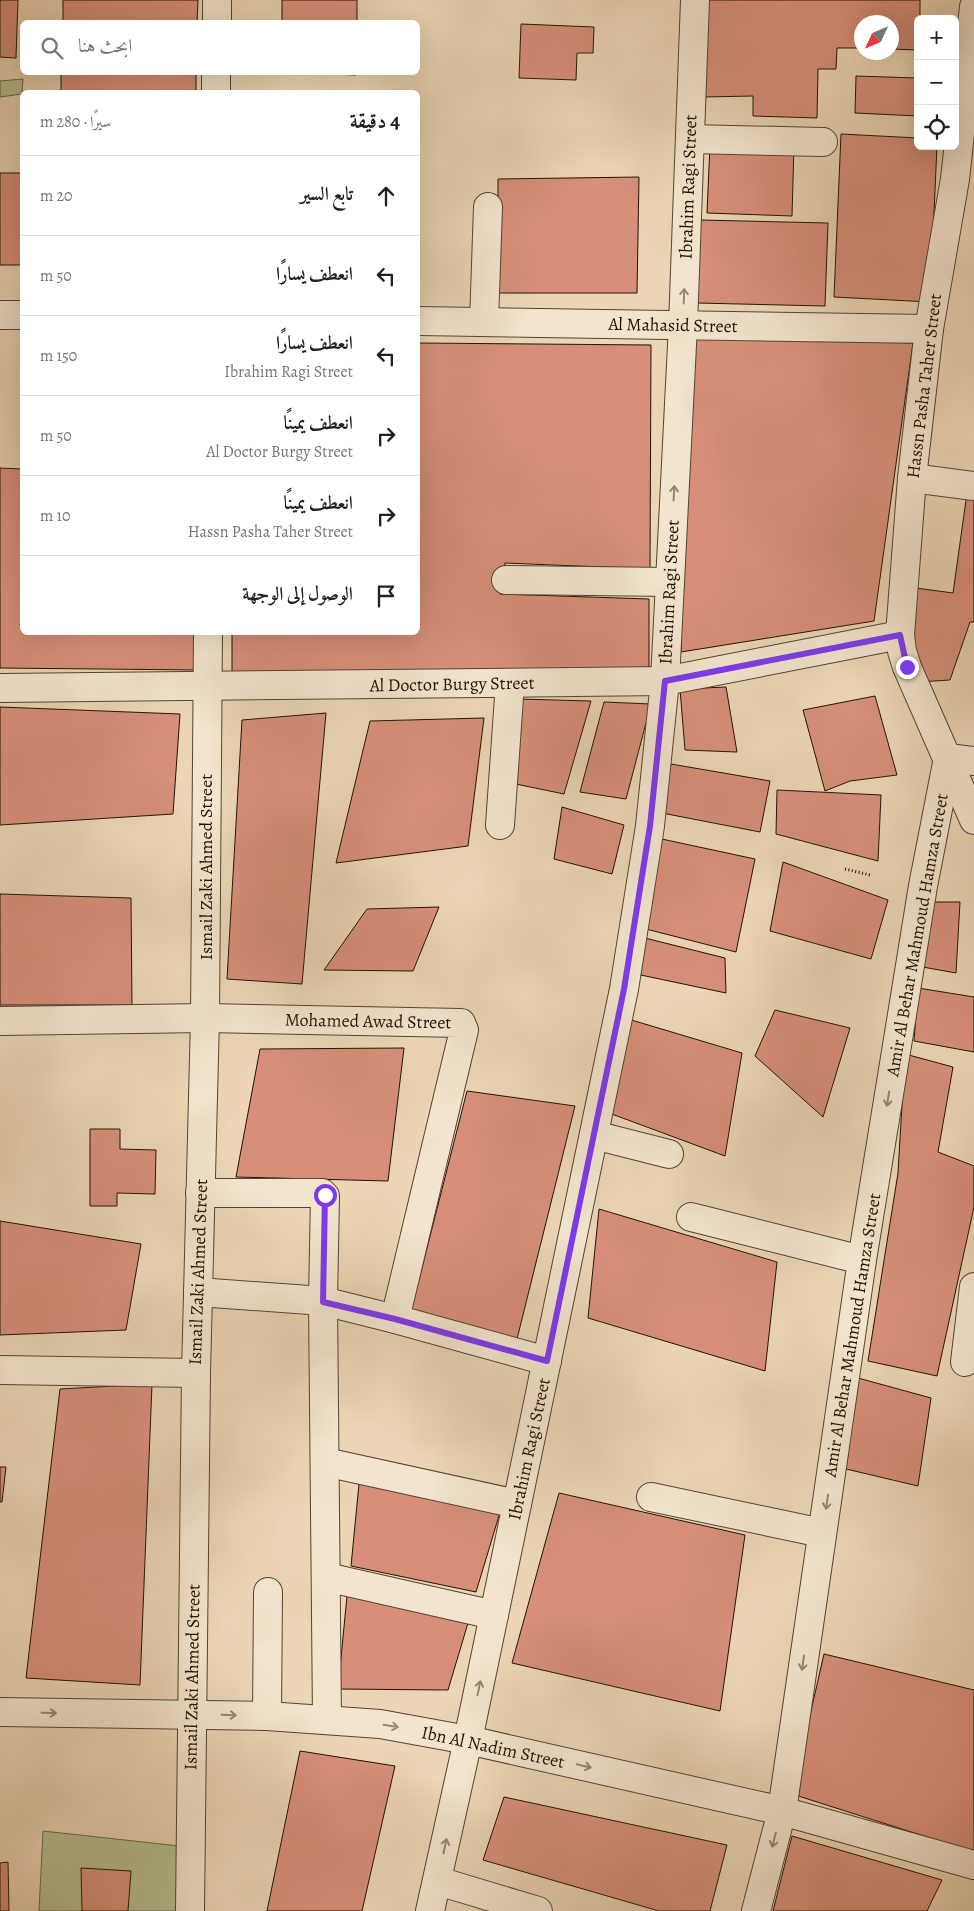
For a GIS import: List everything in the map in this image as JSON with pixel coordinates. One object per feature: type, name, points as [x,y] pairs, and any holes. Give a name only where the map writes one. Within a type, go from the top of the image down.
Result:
[{"type":"street","points":[[217,0],[217,20]]},
{"type":"street","name":"Ibrahim Ragi Street","points":[[430,1911],[468,1740],[624,989],[647,845],[665,681],[695,0]]},
{"type":"street","name":"Hassn Pasha Taher Street","points":[[974,7],[964,180],[929,329],[912,478],[900,635],[907,667],[974,820]]},
{"type":"street","points":[[216,75],[216,90]]},
{"type":"street","points":[[690,139],[824,142]]},
{"type":"street","points":[[484,322],[488,207]]},
{"type":"street","points":[[0,315],[20,316]]},
{"type":"street","name":"Al Mahasid Street","points":[[420,321],[929,329]]},
{"type":"street","points":[[912,478],[974,486]]},
{"type":"street","points":[[506,580],[670,582]]},
{"type":"street","name":"Ismail Zaki Ahmed Street","points":[[190,1911],[196,1373],[205,1018],[208,635]]},
{"type":"street","name":"Al Doctor Burgy Street","points":[[0,688],[665,681],[900,635]]},
{"type":"street","points":[[500,824],[510,683]]},
{"type":"street","points":[[948,758],[974,761]]},
{"type":"street","name":"Amir Al Behar Mahmoud Hamza Street","points":[[756,1911],[782,1811],[862,1260],[924,886],[948,758]]},
{"type":"street","name":"Mohamed Awad Street","points":[[0,1021],[205,1018],[457,1022],[463,1025],[464,1030],[395,1319]]},
{"type":"street","points":[[594,1135],[669,1154]]},
{"type":"street","points":[[200,1193],[324,1194],[325,1198],[323,1302],[327,1720]]},
{"type":"street","points":[[691,1217],[862,1260]]},
{"type":"street","points":[[965,1362],[974,1287]]},
{"type":"street","points":[[198,1292],[323,1302],[395,1319],[547,1361]]},
{"type":"street","points":[[0,1370],[196,1373]]},
{"type":"street","points":[[325,1462],[517,1504]]},
{"type":"street","points":[[651,1497],[822,1533]]},
{"type":"street","points":[[326,1577],[494,1615]]},
{"type":"street","points":[[267,1716],[268,1592]]},
{"type":"street","name":"Ibn Al Nadim Street","points":[[0,1712],[267,1716],[380,1724],[468,1740],[782,1811],[974,1865]]},
{"type":"street","points":[[438,1880],[538,1911]]},
{"type":"path","points":[[845,869],[870,875]]},
{"type":"green space","points":[[23,79],[22,90],[20,90],[20,94],[0,97],[0,81]]},
{"type":"green space","points":[[43,1831],[179,1846],[179,1911],[39,1911]]},
{"type":"building","points":[[0,0],[18,0],[16,58],[0,57]]},
{"type":"building","points":[[63,0],[198,0],[197,20],[63,20]]},
{"type":"building","points":[[282,0],[357,0],[357,20],[282,20]]},
{"type":"building","points":[[705,0],[920,0],[920,15],[914,15],[914,50],[899,49],[899,15],[854,15],[854,48],[837,48],[836,69],[818,69],[817,118],[753,116],[753,96],[704,97]]},
{"type":"building","points":[[521,24],[594,27],[593,53],[577,53],[576,80],[519,78]]},
{"type":"building","points":[[61,75],[196,75],[196,90],[61,90]]},
{"type":"building","points":[[856,76],[914,78],[914,116],[855,113]]},
{"type":"building","points":[[841,134],[914,138],[914,150],[937,150],[930,302],[834,297]]},
{"type":"building","points":[[710,144],[794,146],[792,216],[707,213]]},
{"type":"building","points":[[0,173],[20,173],[20,265],[0,265]]},
{"type":"building","points":[[639,177],[637,293],[498,293],[498,179]]},
{"type":"building","points":[[700,220],[828,223],[825,306],[697,303]]},
{"type":"building","points":[[689,337],[913,343],[874,621],[681,652]]},
{"type":"building","points":[[420,343],[651,345],[650,569],[505,563],[500,594],[649,599],[649,679],[232,674],[232,635],[420,635]]},
{"type":"building","points":[[0,468],[20,469],[20,635],[198,635],[197,670],[0,668]]},
{"type":"building","points":[[968,486],[974,487],[974,622],[970,622],[950,680],[918,682],[907,656],[916,588],[953,593]]},
{"type":"building","points":[[726,687],[737,752],[685,750],[680,689]]},
{"type":"building","points":[[875,696],[897,775],[850,781],[825,791],[803,710]]},
{"type":"building","points":[[518,699],[591,701],[564,794],[511,783]]},
{"type":"building","points":[[604,702],[651,704],[626,799],[580,792]]},
{"type":"building","points":[[0,707],[180,714],[173,814],[0,825]]},
{"type":"building","points":[[326,713],[302,984],[227,979],[242,720]]},
{"type":"building","points":[[484,718],[468,846],[336,863],[370,721]]},
{"type":"building","points":[[671,764],[770,781],[760,832],[662,813]]},
{"type":"building","points":[[777,790],[881,795],[878,861],[776,834]]},
{"type":"building","points":[[562,807],[624,825],[612,874],[554,859]]},
{"type":"building","points":[[657,838],[755,859],[736,952],[642,928]]},
{"type":"building","points":[[783,862],[888,900],[871,959],[770,931]]},
{"type":"building","points":[[0,894],[131,898],[132,1005],[0,1005]]},
{"type":"building","points":[[930,902],[960,902],[956,973],[917,966]]},
{"type":"building","points":[[439,907],[413,971],[324,970],[367,909]]},
{"type":"building","points":[[641,937],[725,958],[726,993],[636,974]]},
{"type":"building","points":[[918,988],[974,997],[974,1052],[914,1041]]},
{"type":"building","points":[[775,1010],[850,1028],[823,1117],[755,1056]]},
{"type":"building","points":[[618,1016],[742,1053],[725,1156],[601,1110]]},
{"type":"building","points":[[404,1048],[388,1181],[236,1177],[260,1049]]},
{"type":"building","points":[[905,1054],[953,1067],[938,1152],[974,1166],[974,1207],[937,1376],[868,1361],[898,1173]]},
{"type":"building","points":[[467,1091],[575,1106],[517,1339],[411,1311]]},
{"type":"building","points":[[90,1129],[120,1129],[120,1149],[156,1150],[155,1194],[117,1193],[117,1206],[90,1206]]},
{"type":"building","points":[[599,1209],[777,1262],[765,1371],[588,1318]]},
{"type":"building","points":[[0,1221],[141,1244],[126,1330],[0,1335]]},
{"type":"building","points":[[858,1378],[931,1398],[918,1486],[846,1469]]},
{"type":"building","points":[[152,1384],[140,1685],[26,1678],[60,1389]]},
{"type":"building","points":[[0,1467],[6,1467],[2,1502],[0,1502]]},
{"type":"building","points":[[359,1484],[501,1509],[476,1592],[351,1566]]},
{"type":"building","points":[[559,1493],[745,1535],[720,1711],[512,1663]]},
{"type":"building","points":[[347,1596],[468,1623],[448,1690],[338,1689]]},
{"type":"building","points":[[824,1654],[974,1690],[974,1852],[792,1794]]},
{"type":"building","points":[[300,1751],[395,1766],[362,1911],[267,1911]]},
{"type":"building","points":[[504,1797],[727,1845],[710,1911],[659,1911],[483,1860]]},
{"type":"building","points":[[792,1836],[942,1880],[927,1911],[773,1911]]},
{"type":"building","points":[[8,1862],[9,1911],[0,1911],[0,1863]]},
{"type":"building","points":[[81,1868],[131,1871],[128,1911],[82,1911]]},
{"type":"route","points":[[325,1195],[323,1302],[395,1319],[547,1361],[624,989],[650,826],[665,681],[900,635],[907,667]]}]
